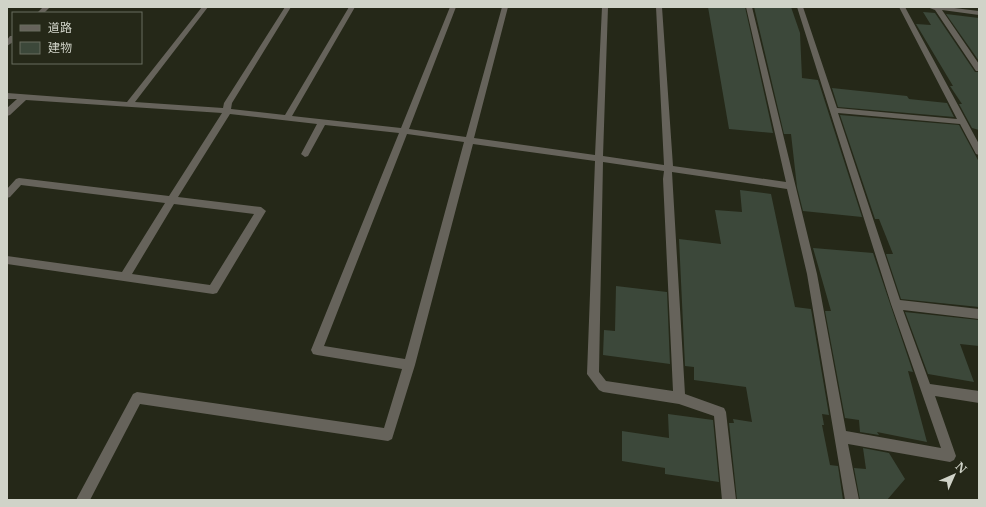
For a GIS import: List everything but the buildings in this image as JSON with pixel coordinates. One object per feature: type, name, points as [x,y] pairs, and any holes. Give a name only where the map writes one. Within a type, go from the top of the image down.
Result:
[{"type":"street","points":[[129,104],[204,7]]},
{"type":"street","points":[[124,278],[171,200],[226,115],[228,103],[288,7]]},
{"type":"street","points":[[287,118],[352,7]]},
{"type":"street","points":[[409,365],[317,350],[453,7]]},
{"type":"street","points":[[83,500],[137,398],[388,435],[409,365],[505,7]]},
{"type":"street","points":[[605,7],[599,160],[594,374],[603,386],[680,398],[720,412],[729,500]]},
{"type":"street","points":[[659,7],[680,398]]},
{"type":"street","points":[[749,7],[790,186],[812,274],[852,500]]},
{"type":"street","points":[[800,7],[896,304],[950,456],[842,437]]},
{"type":"street","points":[[902,7],[979,152]]},
{"type":"street","points":[[934,7],[979,13]]},
{"type":"street","points":[[934,7],[979,69]]},
{"type":"street","points":[[7,96],[227,111],[405,131],[668,170],[790,186]]},
{"type":"street","points":[[7,113],[24,97]]},
{"type":"street","points":[[833,110],[963,122]]},
{"type":"street","points":[[306,154],[322,122]]},
{"type":"street","points":[[7,195],[19,181],[261,211],[213,290],[7,260]]},
{"type":"street","points":[[896,304],[979,314]]},
{"type":"street","points":[[926,389],[979,397]]}]
